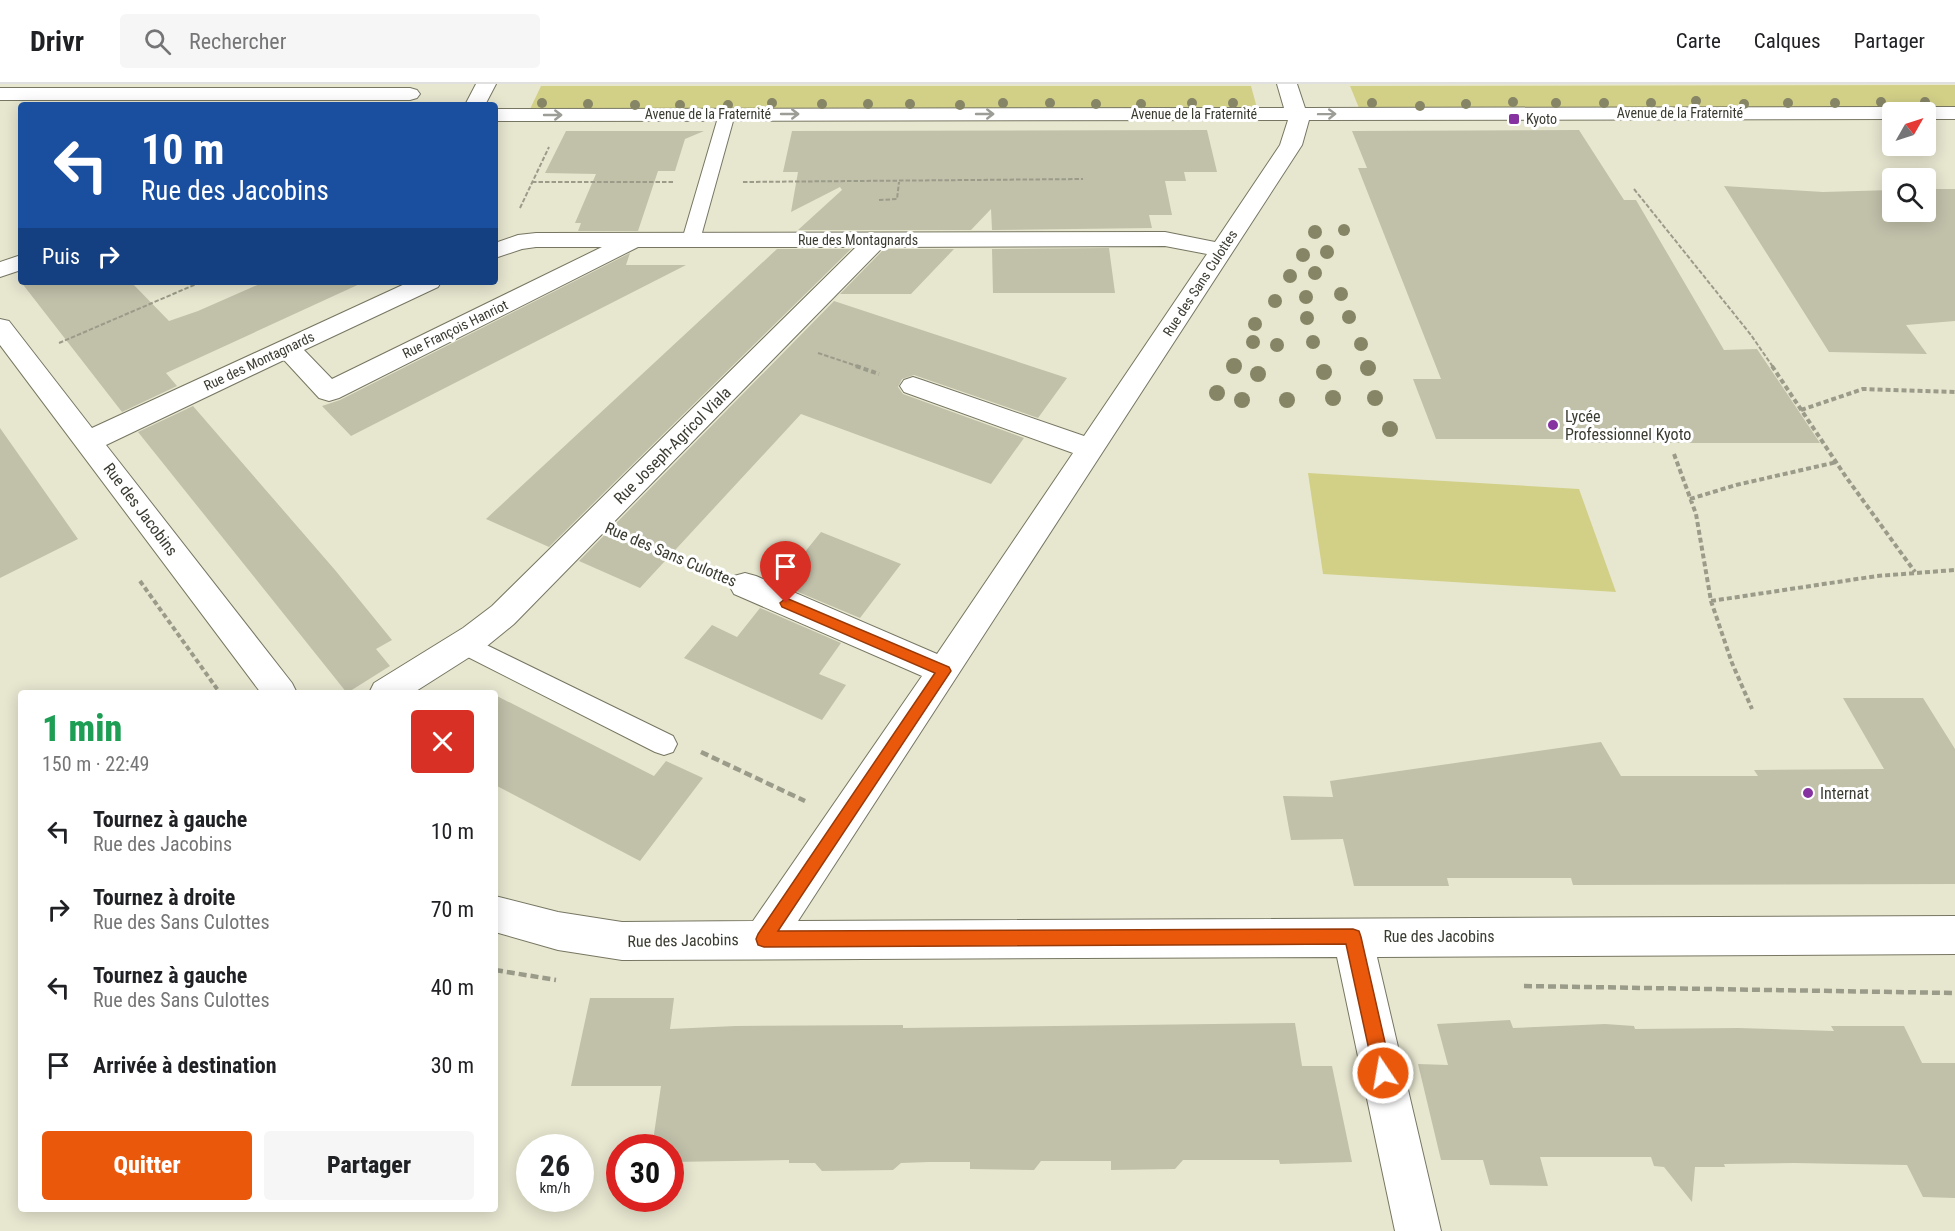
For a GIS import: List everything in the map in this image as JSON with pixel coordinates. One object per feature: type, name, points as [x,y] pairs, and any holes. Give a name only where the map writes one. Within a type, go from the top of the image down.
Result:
[{"type":"street","points":[[477,102],[486,84]]},
{"type":"street","points":[[1287,84],[1298,114]]},
{"type":"street","points":[[0,94],[414,95]]},
{"type":"street","name":"Avenue de la Fraternité","points":[[498,115],[1882,113]]},
{"type":"street","points":[[1936,113],[1955,113]]},
{"type":"street","name":"Rue des Sans Culottes","points":[[764,939],[1291,145],[1298,130],[1298,114]]},
{"type":"street","name":"Rue des Montagnards","points":[[498,250],[536,240],[1165,239],[1188,242],[1221,251]]},
{"type":"street","name":"Rue François Hanriot","points":[[286,348],[329,392],[636,240]]},
{"type":"street","name":"Rue Joseph-Agricol Viala","points":[[391,690],[464,644],[503,615],[876,240]]},
{"type":"street","points":[[0,270],[18,263]]},
{"type":"street","name":"Rue des Montagnards","points":[[89,441],[422,285]]},
{"type":"street","name":"Rue des Jacobins","points":[[0,327],[277,690]]},
{"type":"street","points":[[913,386],[1091,449]]},
{"type":"street","name":"Rue des Sans Culottes","points":[[745,585],[944,671]]},
{"type":"street","name":"Rue des Jacobins","points":[[498,915],[534,927],[578,937],[622,941],[1955,935]]},
{"type":"street","points":[[1353,937],[1418,1231]]},
{"type":"lane","points":[[691,240],[727,114]]},
{"type":"lane","points":[[464,644],[664,744]]},
{"type":"path","points":[[498,250],[550,144]]},
{"type":"path","points":[[532,182],[899,182],[916,179],[1083,179]]},
{"type":"path","points":[[879,200],[897,199],[899,182]]},
{"type":"path","points":[[1635,189],[1751,335],[1836,462],[1915,572]]},
{"type":"path","points":[[24,358],[194,285]]},
{"type":"path","points":[[778,338],[913,386]]},
{"type":"path","points":[[1801,410],[1863,389],[1955,392]]},
{"type":"path","points":[[1674,454],[1696,514],[1711,601],[1732,663],[1752,709]]},
{"type":"path","points":[[1690,498],[1836,462]]},
{"type":"path","name":"Rue des Sans Culottes","points":[[596,521],[745,585]]},
{"type":"path","points":[[1711,601],[1915,572],[1955,570]]},
{"type":"path","points":[[664,744],[681,742],[805,801],[798,811]]},
{"type":"shaded area","points":[[1955,85],[1955,107],[1936,107],[1936,102],[1882,102],[1882,107],[1359,108],[1350,86]]},
{"type":"shaded area","points":[[541,86],[1251,86],[1257,108],[530,109]]},
{"type":"shaded area","points":[[1308,473],[1579,489],[1616,592],[1323,574]]},
{"type":"building","points":[[1207,130],[1217,172],[1184,172],[1186,181],[1165,181],[1172,215],[1149,215],[1152,228],[992,230],[991,209],[971,230],[798,230],[842,190],[840,187],[791,212],[798,172],[783,172],[792,131]]},
{"type":"building","points":[[1579,130],[1624,200],[1636,200],[1724,350],[1757,349],[1820,443],[1589,443],[1587,439],[1436,439],[1413,379],[1441,379],[1358,168],[1367,168],[1352,131]]},
{"type":"building","points":[[566,131],[704,131],[685,139],[675,171],[658,171],[638,231],[578,231],[581,223],[575,223],[596,174],[545,173]]},
{"type":"building","points":[[1724,186],[1823,192],[1882,190],[1882,222],[1936,222],[1936,189],[1955,189],[1955,321],[1906,325],[1927,354],[1829,352]]},
{"type":"building","points":[[1109,248],[1115,293],[993,293],[992,249]]},
{"type":"building","points":[[777,249],[851,249],[549,547],[486,519]]},
{"type":"building","points":[[884,249],[954,249],[911,294],[840,294]]},
{"type":"building","points":[[630,253],[626,265],[686,265],[351,436],[322,406],[340,400]]},
{"type":"building","points":[[23,285],[134,285],[169,321],[257,285],[357,285],[166,373],[177,386],[122,412]]},
{"type":"building","points":[[834,301],[1067,378],[1038,418],[914,375],[902,379],[898,387],[903,394],[1024,438],[991,484],[801,414],[640,588],[579,561]]},
{"type":"building","points":[[193,406],[335,570],[392,640],[376,649],[390,666],[352,690],[345,690],[138,432]]},
{"type":"building","points":[[0,428],[78,539],[0,578]]},
{"type":"building","points":[[821,532],[901,564],[860,618],[779,584]]},
{"type":"building","points":[[760,608],[841,643],[819,674],[846,685],[822,720],[684,658],[712,625],[737,637]]},
{"type":"building","points":[[498,697],[654,776],[666,761],[703,778],[640,861],[498,787]]},
{"type":"building","name":"Internat","points":[[1843,698],[1923,698],[1955,749],[1955,884],[1573,885],[1571,878],[1447,878],[1449,886],[1354,886],[1343,839],[1291,840],[1283,796],[1333,797],[1330,781],[1601,742],[1621,776],[1758,776],[1754,770],[1884,769]]},
{"type":"building","points":[[590,998],[674,998],[670,1029],[735,1026],[903,1025],[903,1028],[1295,1023],[1302,1066],[1332,1066],[1352,1162],[1280,1164],[1279,1160],[1183,1160],[1175,1169],[1111,1170],[1111,1161],[1041,1161],[1034,1170],[970,1169],[970,1162],[929,1162],[901,1163],[893,1170],[822,1171],[815,1163],[789,1163],[789,1160],[684,1162],[684,1134],[654,1134],[661,1086],[571,1086]]},
{"type":"building","points":[[1510,1020],[1513,1028],[1605,1024],[1634,1026],[1635,1029],[1738,1028],[1834,1031],[1831,1026],[1904,1026],[1922,1063],[1955,1063],[1955,1198],[1923,1197],[1907,1165],[1724,1164],[1725,1167],[1695,1167],[1692,1202],[1664,1167],[1654,1166],[1651,1157],[1540,1157],[1548,1186],[1490,1185],[1483,1160],[1441,1160],[1418,1064],[1448,1065],[1437,1024]]},
{"type":"place","name":"Kyoto","points":[[1514,119]]},
{"type":"place","name":"Lycée Professionnel Kyoto","points":[[1553,425]]},
{"type":"place","name":"Internat","points":[[1808,793]]},
{"type":"route","points":[[786,603],[944,671],[764,939],[1353,937],[1383,1073]]}]
